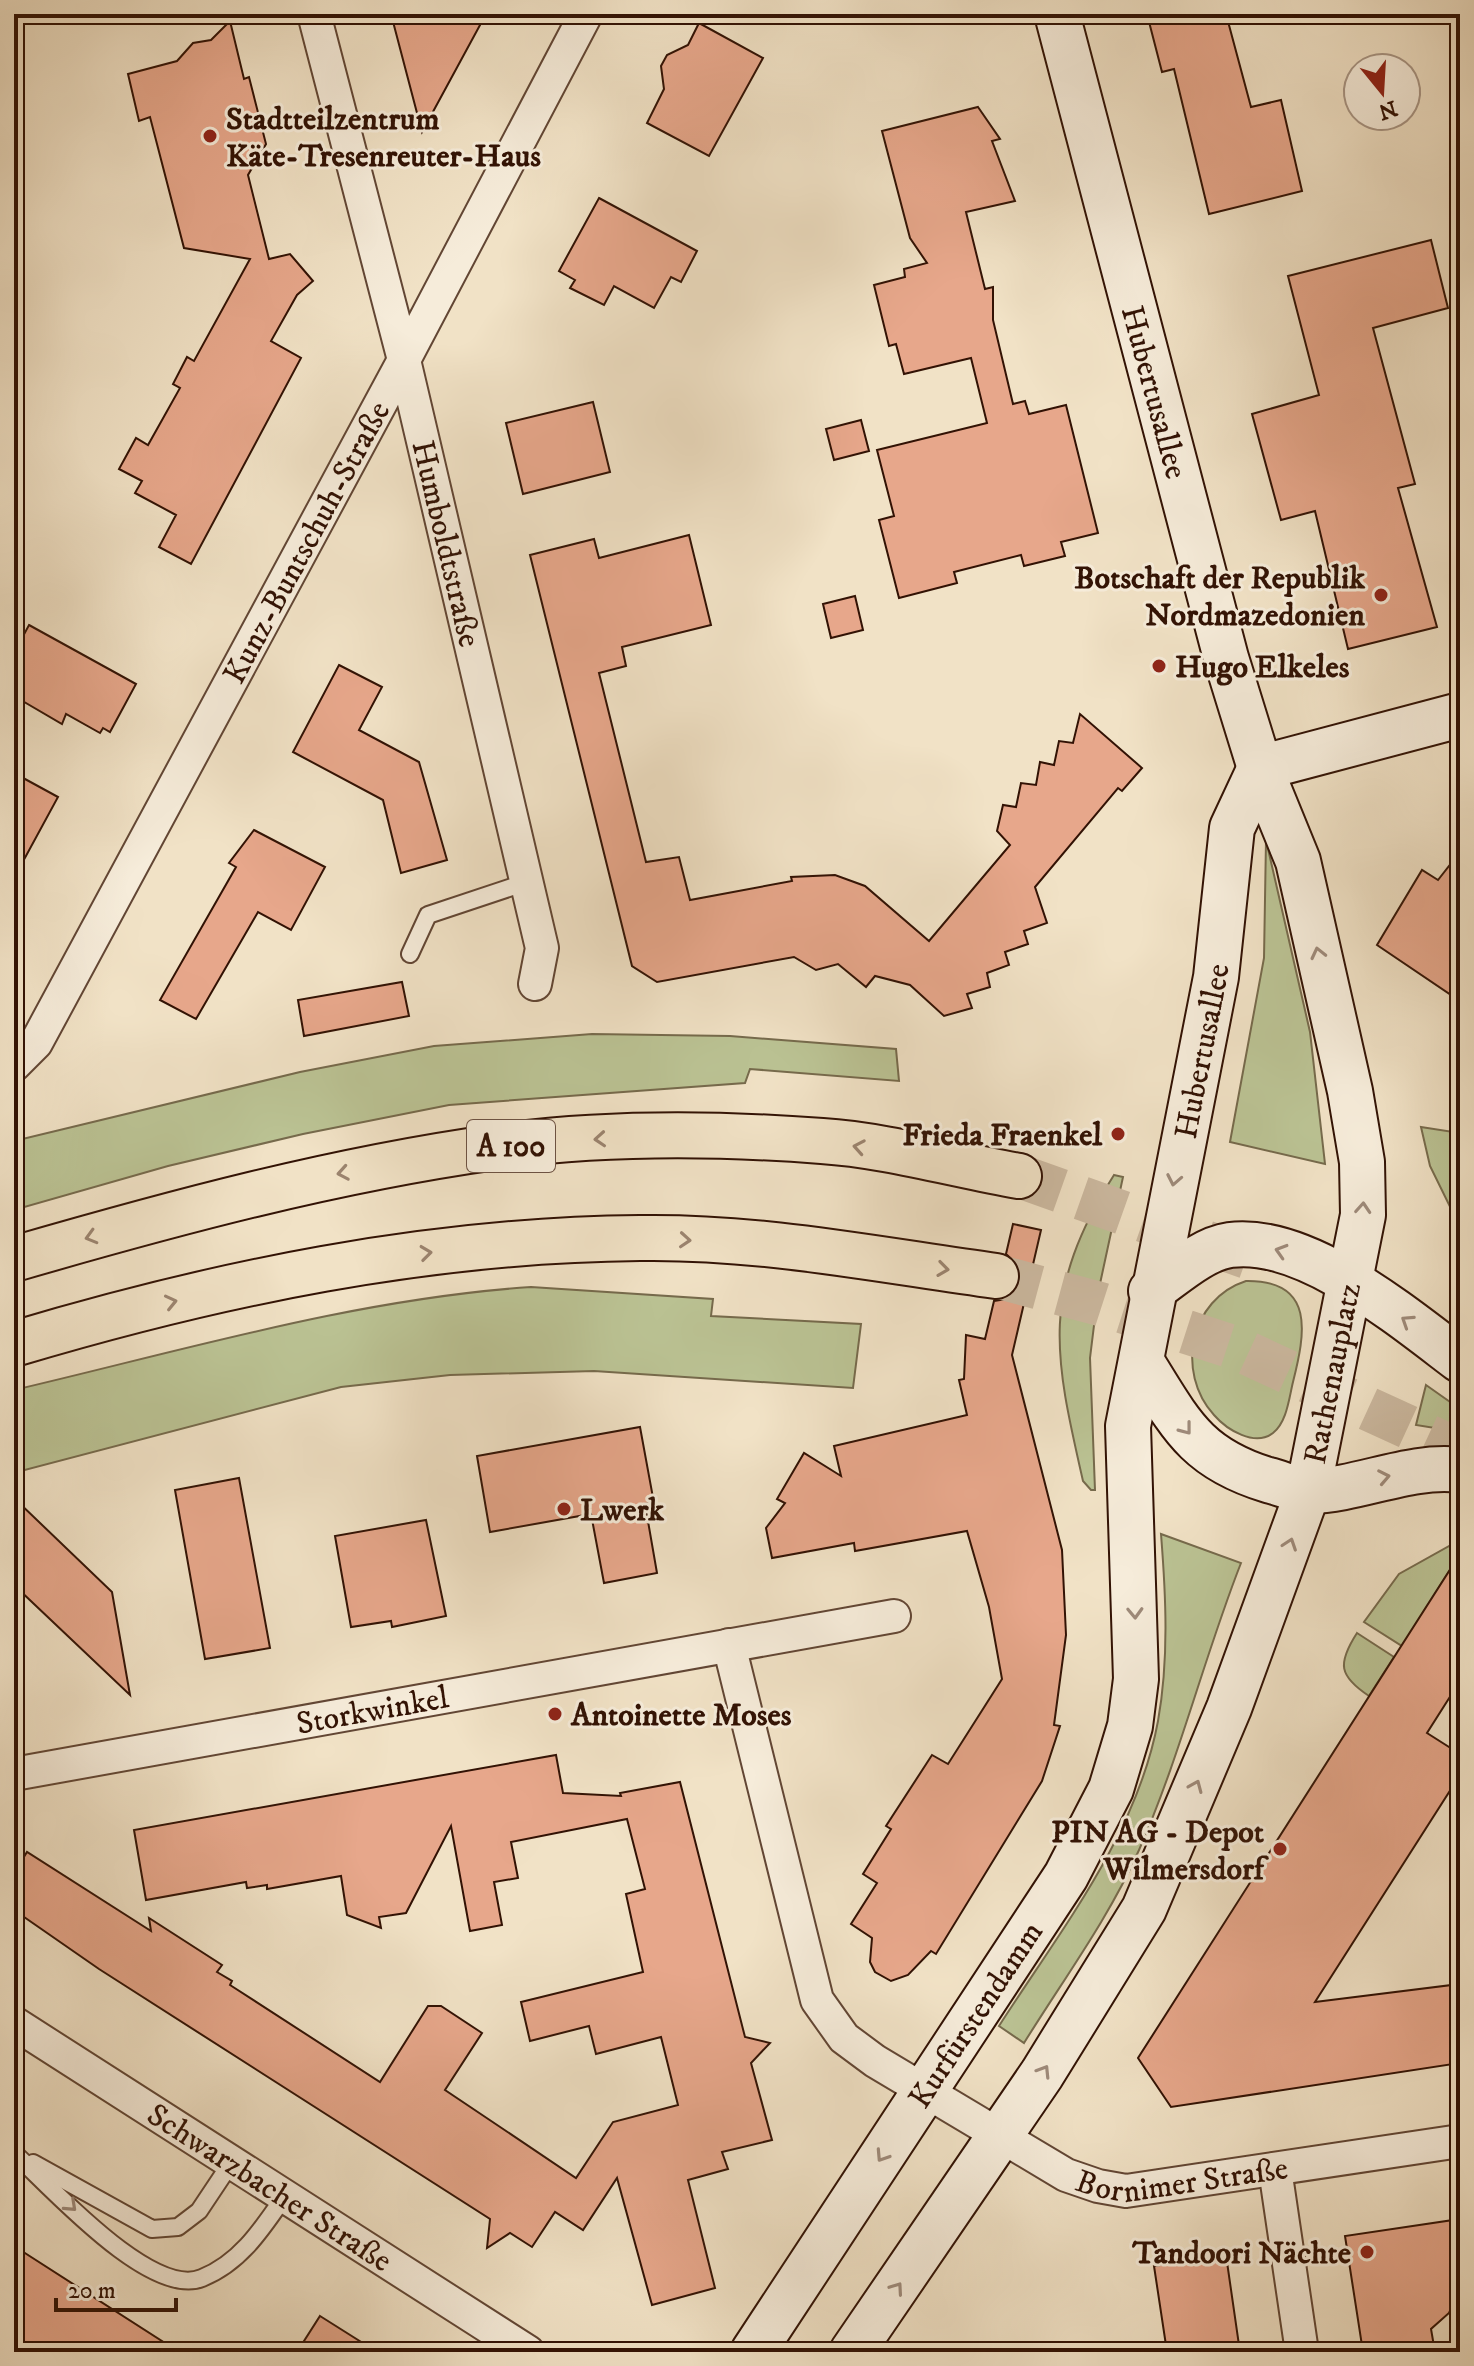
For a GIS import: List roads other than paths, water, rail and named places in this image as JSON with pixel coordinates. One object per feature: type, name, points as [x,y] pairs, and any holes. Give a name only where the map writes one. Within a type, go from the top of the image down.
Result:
[{"type":"highway","name":"A 100","points":[[14,1259],[192,1207],[331,1175],[499,1147],[650,1135],[825,1141],[1019,1176]]},
{"type":"highway","points":[[14,1344],[93,1320],[337,1266],[506,1243],[643,1238],[796,1248],[996,1276]]},
{"type":"main road","name":"Hubertusallee","points":[[1057,14],[1200,564],[1260,768],[1298,861],[1350,1091],[1362,1162],[1364,1201],[1351,1285]]},
{"type":"main road","points":[[1260,768],[1460,715]]},
{"type":"main road","name":"Hubertusallee","points":[[1151,1291],[1216,977],[1232,828],[1260,768]]},
{"type":"main road","name":"Rathenauplatz","points":[[1143,1364],[1174,1414],[1207,1452],[1246,1473],[1308,1491],[1351,1285],[1310,1261],[1258,1244],[1227,1245],[1188,1264],[1151,1291]]},
{"type":"main road","points":[[1351,1285],[1460,1360]]},
{"type":"main road","points":[[1143,1364],[1151,1291]]},
{"type":"main road","name":"Kurfürstendamm","points":[[753,2352],[1066,1876],[1111,1789],[1126,1738],[1136,1679],[1128,1426],[1143,1364]]},
{"type":"main road","points":[[852,2352],[1001,2136],[1144,1909],[1229,1708],[1308,1491],[1417,1470],[1460,1470]]},
{"type":"street","name":"Humboldtstraße","points":[[314,14],[404,360],[527,882],[542,948],[535,984]]},
{"type":"street","name":"Kunz-Buntschuh-Straße","points":[[14,1065],[36,1043],[404,360],[586,14]]},
{"type":"street","name":"Storkwinkel","points":[[14,1774],[894,1616]]},
{"type":"street","points":[[729,1645],[817,2000],[844,2038],[925,2091]]},
{"type":"street","name":"Schwarzbacher Straße","points":[[14,2023],[528,2352]]},
{"type":"street","name":"Bornimer Straße","points":[[925,2091],[1066,2175],[1126,2191],[1460,2141]]},
{"type":"street","points":[[1275,2169],[1302,2352]]},
{"type":"lane","points":[[410,954],[428,915],[527,882]]},
{"type":"lane","points":[[14,2152],[152,2229],[178,2227],[199,2211],[231,2163]]},
{"type":"lane","points":[[14,2152],[115,2246],[166,2278],[199,2280],[227,2265],[250,2244],[284,2197]]},
{"type":"tunnel","points":[[1019,1176],[1247,1257]]},
{"type":"tunnel","points":[[996,1276],[1100,1304],[1236,1348],[1460,1451]]},
{"type":"place","name":"Stadtteilzentrum Käte-Tresenreuter-Haus","points":[[210,136]]},
{"type":"place","name":"Botschaft der Republik Nordmazedonien","points":[[1381,595]]},
{"type":"place","name":"Hugo Elkeles","points":[[1159,666]]},
{"type":"place","name":"Frieda Fraenkel","points":[[1118,1134]]},
{"type":"place","name":"Lwerk","points":[[564,1509]]},
{"type":"place","name":"Antoinette Moses","points":[[555,1714]]},
{"type":"place","name":"PIN AG - Depot Wilmersdorf","points":[[1280,1849]]},
{"type":"place","name":"Tandoori Nächte","points":[[1367,2252]]}]
